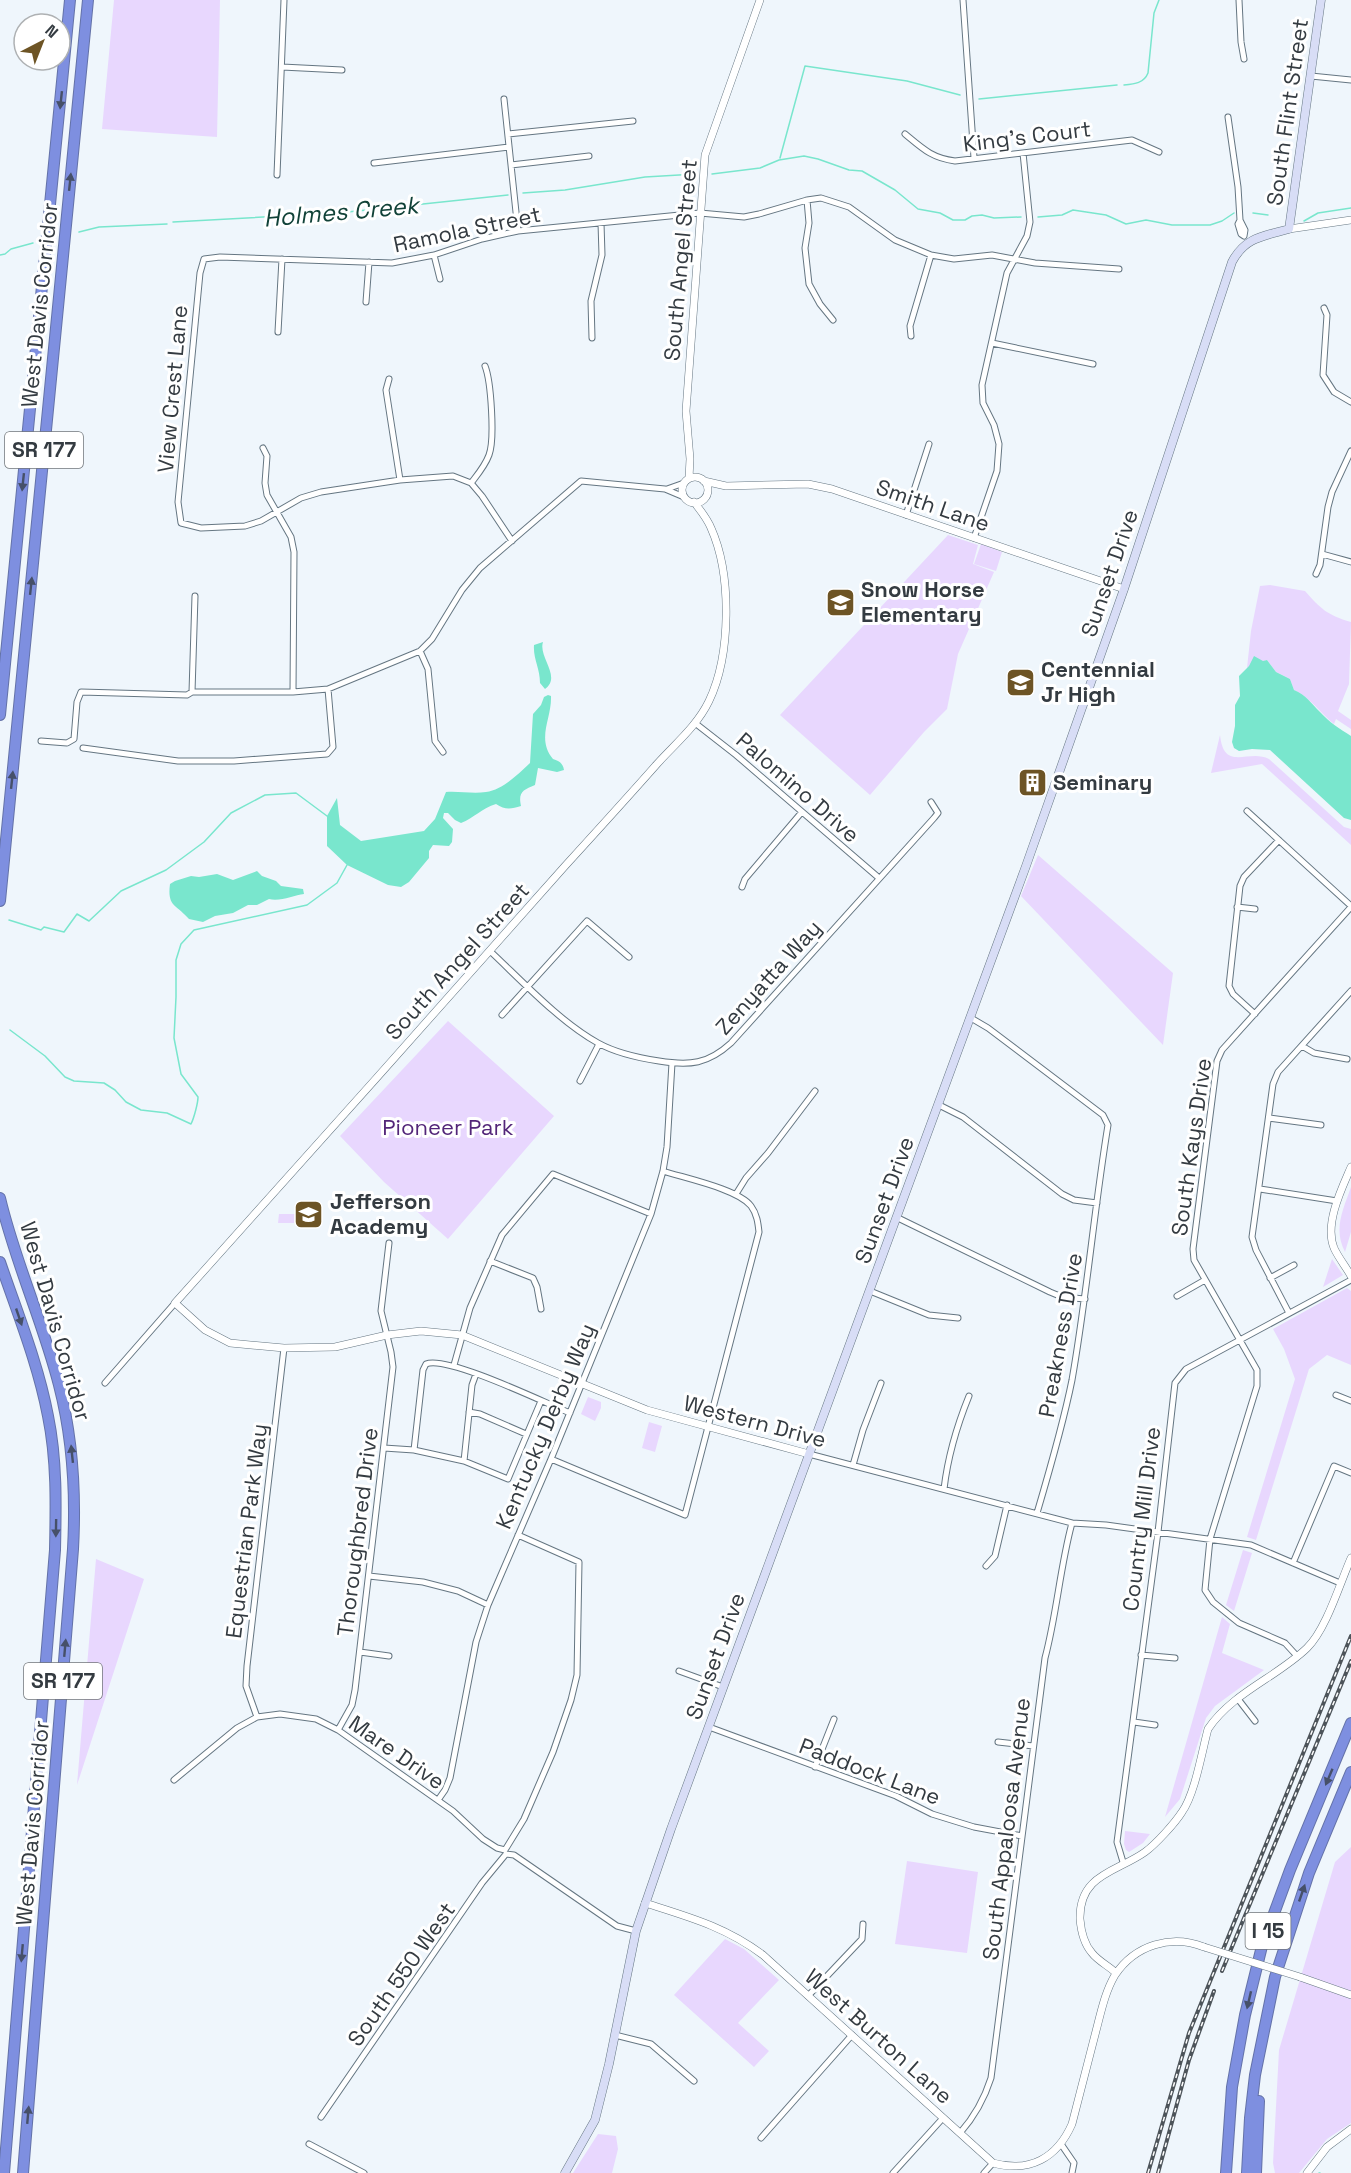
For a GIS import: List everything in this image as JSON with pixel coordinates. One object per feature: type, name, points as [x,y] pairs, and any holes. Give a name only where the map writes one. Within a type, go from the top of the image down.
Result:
[{"type":"highway","name":"West Davis Corridor","points":[[0,715],[70,0]]},
{"type":"highway","name":"West Davis Corridor","points":[[0,901],[88,0]]},
{"type":"highway","name":"West Davis Corridor","points":[[0,1198],[59,1384],[70,1436],[75,1491],[74,1549],[23,2173]]},
{"type":"highway","name":"West Davis Corridor","points":[[0,1262],[45,1403],[53,1450],[56,1506],[54,1562],[4,2173]]},
{"type":"highway","name":"I 15","points":[[1225,2173],[1232,2087],[1245,2015],[1262,1946],[1290,1870],[1351,1723]]},
{"type":"highway","name":"I 15","points":[[1247,2173],[1255,2074],[1272,1989],[1282,1951],[1309,1873],[1351,1772]]},
{"type":"highway","points":[[1256,2173],[1258,2111],[1272,1989]]},
{"type":"main road","name":"South Flint Street","points":[[1289,230],[1321,0]]},
{"type":"main road","points":[[1246,239],[1289,230]]},
{"type":"main road","name":"Sunset Drive","points":[[565,2173],[596,2120],[636,1931],[645,1903],[971,1018],[1124,589],[1232,262],[1246,239]]},
{"type":"street","points":[[277,175],[284,0]]},
{"type":"street","name":"South Angel Street","points":[[686,480],[690,459],[686,411],[705,155],[760,0]]},
{"type":"street","points":[[963,0],[974,158]]},
{"type":"street","points":[[1239,0],[1240,42],[1244,59]]},
{"type":"street","points":[[282,68],[342,70]]},
{"type":"street","points":[[1311,76],[1351,80]]},
{"type":"street","points":[[504,99],[518,231]]},
{"type":"street","points":[[1228,117],[1238,187],[1240,220],[1238,224],[1240,234],[1246,239]]},
{"type":"street","points":[[508,134],[633,121]]},
{"type":"street","name":"King's Court","points":[[905,134],[938,159],[955,161],[1132,140],[1159,152]]},
{"type":"street","points":[[374,163],[509,147]]},
{"type":"street","points":[[974,538],[997,471],[999,444],[994,425],[983,403],[982,385],[1007,273],[1027,236],[1030,222],[1023,153]]},
{"type":"street","points":[[511,165],[589,156]]},
{"type":"street","points":[[833,320],[820,304],[809,284],[805,248],[809,223],[807,200],[821,198],[849,207],[895,240],[931,255],[954,259],[992,255],[1035,263],[1119,269]]},
{"type":"street","name":"Ramola Street","points":[[204,259],[219,257],[392,263],[434,255],[482,239],[518,231],[700,213],[744,217],[807,200]]},
{"type":"street","points":[[1289,230],[1351,220]]},
{"type":"street","points":[[592,338],[591,301],[593,286],[600,271],[601,223]]},
{"type":"street","points":[[434,255],[440,279]]},
{"type":"street","points":[[911,336],[910,326],[931,255]]},
{"type":"street","name":"View Crest Lane","points":[[204,259],[200,273],[178,502],[181,523],[201,528],[245,526],[261,521],[276,512]]},
{"type":"street","points":[[278,332],[282,259]]},
{"type":"street","points":[[366,303],[369,262]]},
{"type":"street","points":[[1324,308],[1327,315],[1323,375],[1334,392],[1351,402]]},
{"type":"street","points":[[992,343],[1093,364]]},
{"type":"street","points":[[471,483],[484,467],[490,452],[490,386],[485,366]]},
{"type":"street","points":[[389,379],[386,390],[400,480]]},
{"type":"street","points":[[906,515],[929,444]]},
{"type":"street","points":[[263,448],[267,456],[265,483],[267,495],[291,537],[294,552],[293,692]]},
{"type":"street","points":[[1316,574],[1320,565],[1332,492],[1351,451]]},
{"type":"street","name":"South Angel Street","points":[[690,459],[703,479]]},
{"type":"street","points":[[276,512],[301,498],[321,492],[400,480],[453,476],[471,483],[512,541]]},
{"type":"street","points":[[41,741],[67,743],[74,739],[77,702],[81,692],[187,695],[192,692],[293,692],[328,689],[420,651],[432,639],[462,590],[480,568],[581,481],[590,480],[665,489],[694,502],[705,497],[708,488],[703,479],[686,480],[665,489]]},
{"type":"street","name":"Smith Lane","points":[[703,479],[726,486],[808,484],[832,489],[1124,589]]},
{"type":"street","points":[[684,497],[682,490],[686,480]]},
{"type":"street","name":"Smith Lane","points":[[705,497],[726,486]]},
{"type":"street","name":"South Angel Street","points":[[705,497],[707,519]]},
{"type":"street","name":"South Angel Street","points":[[105,1383],[688,732],[708,704],[723,662],[726,628],[725,592],[717,542],[707,519],[694,502]]},
{"type":"street","points":[[1322,554],[1351,561]]},
{"type":"street","points":[[192,692],[195,596]]},
{"type":"street","points":[[420,651],[428,669],[435,741],[443,752]]},
{"type":"street","points":[[83,748],[178,761],[234,761],[321,756],[327,754],[333,747],[328,689]]},
{"type":"street","name":"Palomino Drive","points":[[695,723],[736,755],[879,878]]},
{"type":"street","name":"Zenyatta Way","points":[[490,951],[575,1028],[599,1044],[641,1058],[672,1063],[705,1061],[718,1055],[731,1043],[934,818],[938,813],[931,802]]},
{"type":"street","points":[[1248,811],[1351,906]]},
{"type":"street","points":[[742,887],[745,879],[801,813]]},
{"type":"street","points":[[1255,1014],[1233,994],[1229,986],[1237,907],[1240,886],[1244,877],[1279,840]]},
{"type":"street","name":"South Kays Drive","points":[[1297,1656],[1285,1643],[1239,1623],[1213,1602],[1205,1590],[1210,1539],[1257,1386],[1257,1370],[1204,1280],[1194,1260],[1193,1249],[1217,1061],[1222,1050],[1351,906]]},
{"type":"street","points":[[1237,907],[1255,909]]},
{"type":"street","points":[[502,1015],[587,921],[629,957]]},
{"type":"street","points":[[1289,1313],[1256,1250],[1252,1237],[1273,1084],[1278,1072],[1351,991]]},
{"type":"street","name":"Preakness Drive","points":[[971,1018],[988,1028],[1103,1115],[1108,1125],[1085,1299],[1071,1382],[1037,1513]]},
{"type":"street","points":[[580,1081],[599,1044]]},
{"type":"street","points":[[1302,1046],[1314,1053],[1347,1059]]},
{"type":"street","name":"Kentucky Derby Way","points":[[438,1800],[450,1778],[476,1642],[488,1605],[551,1459],[580,1383],[651,1214],[667,1147],[672,1063]]},
{"type":"street","points":[[736,1194],[815,1091]]},
{"type":"street","points":[[939,1105],[963,1117],[1062,1194],[1074,1200],[1097,1203]]},
{"type":"street","points":[[1269,1118],[1321,1125]]},
{"type":"street","points":[[1351,1167],[1337,1201],[1331,1230],[1333,1246],[1351,1278]]},
{"type":"street","points":[[551,1459],[685,1515],[759,1232],[758,1220],[750,1205],[736,1194],[663,1171]]},
{"type":"street","points":[[454,1365],[470,1308],[502,1235],[553,1174],[651,1214]]},
{"type":"street","points":[[1260,1189],[1337,1201]]},
{"type":"street","points":[[898,1218],[1050,1293],[1062,1297],[1085,1299]]},
{"type":"street","name":"Thoroughbred Drive","points":[[338,1730],[352,1705],[393,1367],[381,1311],[389,1243]]},
{"type":"street","points":[[490,1261],[533,1278],[541,1309]]},
{"type":"street","points":[[1270,1278],[1294,1265]]},
{"type":"street","name":"Country Mill Drive","points":[[1123,1862],[1117,1842],[1158,1532],[1174,1383],[1186,1370],[1351,1278]]},
{"type":"street","points":[[1178,1296],[1204,1280]]},
{"type":"street","points":[[870,1291],[929,1315],[958,1318]]},
{"type":"street","name":"Western Drive","points":[[175,1303],[205,1330],[230,1343],[284,1348],[335,1347],[387,1335],[421,1331],[462,1335],[647,1410],[707,1427],[1072,1523],[1106,1524],[1251,1545],[1340,1583]]},
{"type":"street","name":"Equestrian Park Way","points":[[257,1717],[246,1686],[247,1666],[284,1348]]},
{"type":"street","points":[[414,1450],[423,1370],[426,1364],[432,1361],[454,1365],[570,1413]]},
{"type":"street","points":[[464,1461],[472,1385],[476,1374]]},
{"type":"street","points":[[853,1465],[863,1430],[881,1383]]},
{"type":"street","points":[[1336,1395],[1351,1401]]},
{"type":"street","points":[[944,1489],[954,1435],[969,1396]]},
{"type":"street","points":[[384,1448],[414,1450],[464,1461],[508,1479],[541,1401]]},
{"type":"street","points":[[469,1412],[480,1414],[526,1434]]},
{"type":"street","points":[[1293,1563],[1334,1466],[1351,1473]]},
{"type":"street","points":[[986,1566],[995,1556],[1007,1505]]},
{"type":"street","name":"South Appaloosa Avenue","points":[[960,2133],[976,2114],[986,2096],[991,2078],[1045,1658],[1053,1630],[1066,1545],[1072,1523]]},
{"type":"street","name":"South 550 West","points":[[321,2117],[482,1883],[506,1852],[524,1819],[553,1752],[571,1700],[577,1675],[579,1562],[518,1535]]},
{"type":"street","points":[[1351,1558],[1320,1631],[1308,1647],[1214,1720],[1208,1729],[1189,1799],[1182,1812],[1148,1850],[1108,1870],[1088,1888],[1082,1901],[1080,1914],[1080,1928],[1091,1953],[1116,1973],[1135,1955],[1149,1946],[1167,1941],[1179,1941],[1194,1943],[1351,1995]]},
{"type":"street","points":[[369,1576],[423,1582],[458,1591],[488,1605]]},
{"type":"street","points":[[360,1652],[389,1656]]},
{"type":"street","points":[[1141,1655],[1175,1658]]},
{"type":"street","points":[[679,1671],[723,1687]]},
{"type":"street","points":[[1239,1699],[1255,1720]]},
{"type":"street","name":"Mare Drive","points":[[257,1717],[294,1715],[316,1719],[338,1730],[453,1811],[483,1839],[514,1855],[617,1926],[636,1931]]},
{"type":"street","points":[[174,1779],[237,1728],[257,1717]]},
{"type":"street","points":[[815,1767],[834,1719]]},
{"type":"street","points":[[1134,1722],[1155,1725]]},
{"type":"street","name":"Paddock Lane","points":[[709,1726],[896,1796],[932,1814],[974,1827],[1022,1836]]},
{"type":"street","points":[[998,1742],[1033,1746]]},
{"type":"street","name":"West Burton Lane","points":[[645,1903],[716,1926],[743,1940],[993,2163],[1005,2168],[1023,2170],[1034,2167],[1061,2144],[1072,2124],[1108,1988],[1116,1973]]},
{"type":"street","points":[[808,1996],[862,1939],[863,1924]]},
{"type":"street","points":[[615,2035],[651,2044],[694,2081]]},
{"type":"street","points":[[761,2138],[852,2035]]},
{"type":"street","points":[[893,2173],[943,2118]]},
{"type":"street","points":[[1306,2173],[1327,2147],[1351,2129]]},
{"type":"street","points":[[309,2144],[364,2173]]},
{"type":"street","points":[[1061,2144],[1074,2163],[1072,2173]]},
{"type":"street","points":[[984,2173],[993,2163]]},
{"type":"green space","points":[[114,0],[220,0],[217,137],[102,129]]},
{"type":"green space","points":[[948,535],[978,545],[973,564],[994,572],[958,654],[947,709],[870,795],[780,715]]},
{"type":"green space","points":[[981,544],[1002,552],[996,571],[974,564]]},
{"type":"green space","points":[[1270,585],[1305,591],[1325,611],[1351,622],[1349,684],[1338,711],[1351,720],[1351,729],[1336,719],[1334,724],[1310,701],[1294,690],[1290,679],[1276,672],[1267,660],[1247,668],[1251,631],[1260,586]]},
{"type":"green space","points":[[1220,735],[1222,746],[1232,756],[1261,756],[1269,759],[1344,827],[1351,829],[1351,845],[1262,764],[1211,773]]},
{"type":"green space","points":[[1038,855],[1173,973],[1163,1045],[1021,896]]},
{"type":"green space","name":"Pioneer Park","points":[[448,1021],[554,1116],[448,1239],[384,1182],[340,1136]]},
{"type":"green space","points":[[1351,1187],[1351,1232],[1345,1252],[1341,1244],[1340,1219]]},
{"type":"green space","points":[[279,1214],[295,1214],[294,1223],[278,1223]]},
{"type":"green space","points":[[1332,1259],[1343,1275],[1323,1287]]},
{"type":"green space","points":[[1347,1288],[1351,1291],[1351,1365],[1327,1355],[1309,1369],[1256,1540],[1247,1537],[1295,1379],[1284,1349],[1273,1329]]},
{"type":"green space","points":[[588,1397],[601,1402],[601,1408],[595,1421],[581,1414]]},
{"type":"green space","points":[[649,1422],[662,1426],[655,1452],[642,1448]]},
{"type":"green space","points":[[1243,1550],[1252,1553],[1234,1611],[1226,1605]]},
{"type":"green space","points":[[96,1559],[144,1579],[77,1785]]},
{"type":"green space","points":[[1222,1617],[1230,1624],[1222,1653],[1264,1670],[1215,1706],[1206,1718],[1180,1799],[1165,1817]]},
{"type":"green space","points":[[1125,1831],[1150,1834],[1143,1843],[1129,1852],[1124,1844]]},
{"type":"green space","points":[[1351,1847],[1351,2123],[1327,2139],[1299,2173],[1275,2173],[1273,2163],[1279,2050],[1335,1862]]},
{"type":"green space","points":[[907,1861],[978,1872],[967,1953],[895,1944]]},
{"type":"green space","points":[[725,1939],[744,1949],[779,1980],[738,2023],[769,2051],[754,2067],[674,1995]]},
{"type":"green space","points":[[598,2134],[616,2136],[618,2149],[612,2173],[573,2173]]},
{"type":"shaded area","points":[[543,642],[542,648],[551,673],[550,684],[545,689],[540,683],[534,650],[534,645]]},
{"type":"shaded area","points":[[1254,656],[1263,661],[1267,660],[1276,672],[1290,679],[1294,690],[1305,697],[1323,716],[1351,736],[1351,820],[1344,818],[1270,750],[1239,751],[1234,748],[1232,742],[1235,705],[1240,696],[1239,676],[1249,666]]},
{"type":"shaded area","points":[[551,696],[551,704],[545,736],[546,744],[553,759],[563,766],[564,770],[557,772],[538,768],[535,785],[521,795],[521,806],[508,808],[496,804],[461,823],[448,813],[444,813],[443,818],[453,829],[452,842],[449,846],[433,845],[429,851],[429,858],[409,882],[401,887],[388,885],[347,865],[327,846],[327,816],[337,798],[340,825],[361,841],[424,831],[435,819],[446,792],[486,792],[504,785],[530,763],[533,714],[541,705],[544,697]]},
{"type":"shaded area","points":[[257,871],[281,886],[303,889],[304,894],[282,899],[269,899],[203,922],[189,919],[171,901],[170,884],[175,881],[191,876],[217,874],[233,880]]},
{"type":"waterway","points":[[1124,85],[1142,81],[1148,73],[1154,13],[1159,0]]},
{"type":"waterway","points":[[780,158],[805,66],[907,81],[960,95]]},
{"type":"waterway","points":[[979,99],[1117,85]]},
{"type":"waterway","name":"Holmes Creek","points":[[712,174],[760,168],[779,160],[804,156],[849,170],[862,171],[895,190],[918,209],[940,213],[953,220],[965,220],[972,216],[982,215],[994,218],[1021,217]]},
{"type":"waterway","name":"Holmes Creek","points":[[523,193],[565,190],[645,177],[696,174]]},
{"type":"waterway","name":"Holmes Creek","points":[[173,222],[317,214],[328,216],[338,213],[508,195]]},
{"type":"waterway","name":"Holmes Creek","points":[[1304,221],[1318,213],[1351,208]]},
{"type":"waterway","name":"Holmes Creek","points":[[1038,217],[1062,215],[1073,210],[1106,215],[1126,224],[1146,220],[1172,225],[1210,225],[1234,213]]},
{"type":"waterway","name":"Holmes Creek","points":[[1253,213],[1268,215]]},
{"type":"waterway","name":"Holmes Creek","points":[[79,232],[99,227],[167,224]]},
{"type":"waterway","name":"Holmes Creek","points":[[0,255],[11,249],[33,243]]},
{"type":"waterway","points":[[9,920],[41,930],[44,927],[64,932],[77,914],[89,921],[121,891],[166,870],[204,842],[231,813],[265,795],[296,793],[327,816]]},
{"type":"waterway","points":[[10,1030],[45,1056],[65,1077],[74,1081],[104,1083],[115,1090],[126,1102],[141,1110],[167,1113],[191,1124],[198,1097],[181,1074],[174,1038],[176,960],[181,944],[194,930],[307,905],[337,883],[347,865]]},
{"type":"railway","points":[[1148,2173],[1189,2033],[1351,1636]]},
{"type":"railway","points":[[1222,1971],[1351,1661]]},
{"type":"railway","points":[[1158,2173],[1189,2060],[1214,1991]]},
{"type":"place","name":"Snow Horse Elementary","points":[[840,602]]},
{"type":"place","name":"Centennial Jr High","points":[[1020,682]]},
{"type":"place","name":"Seminary","points":[[1032,782]]},
{"type":"place","name":"Jefferson Academy","points":[[309,1214]]}]
